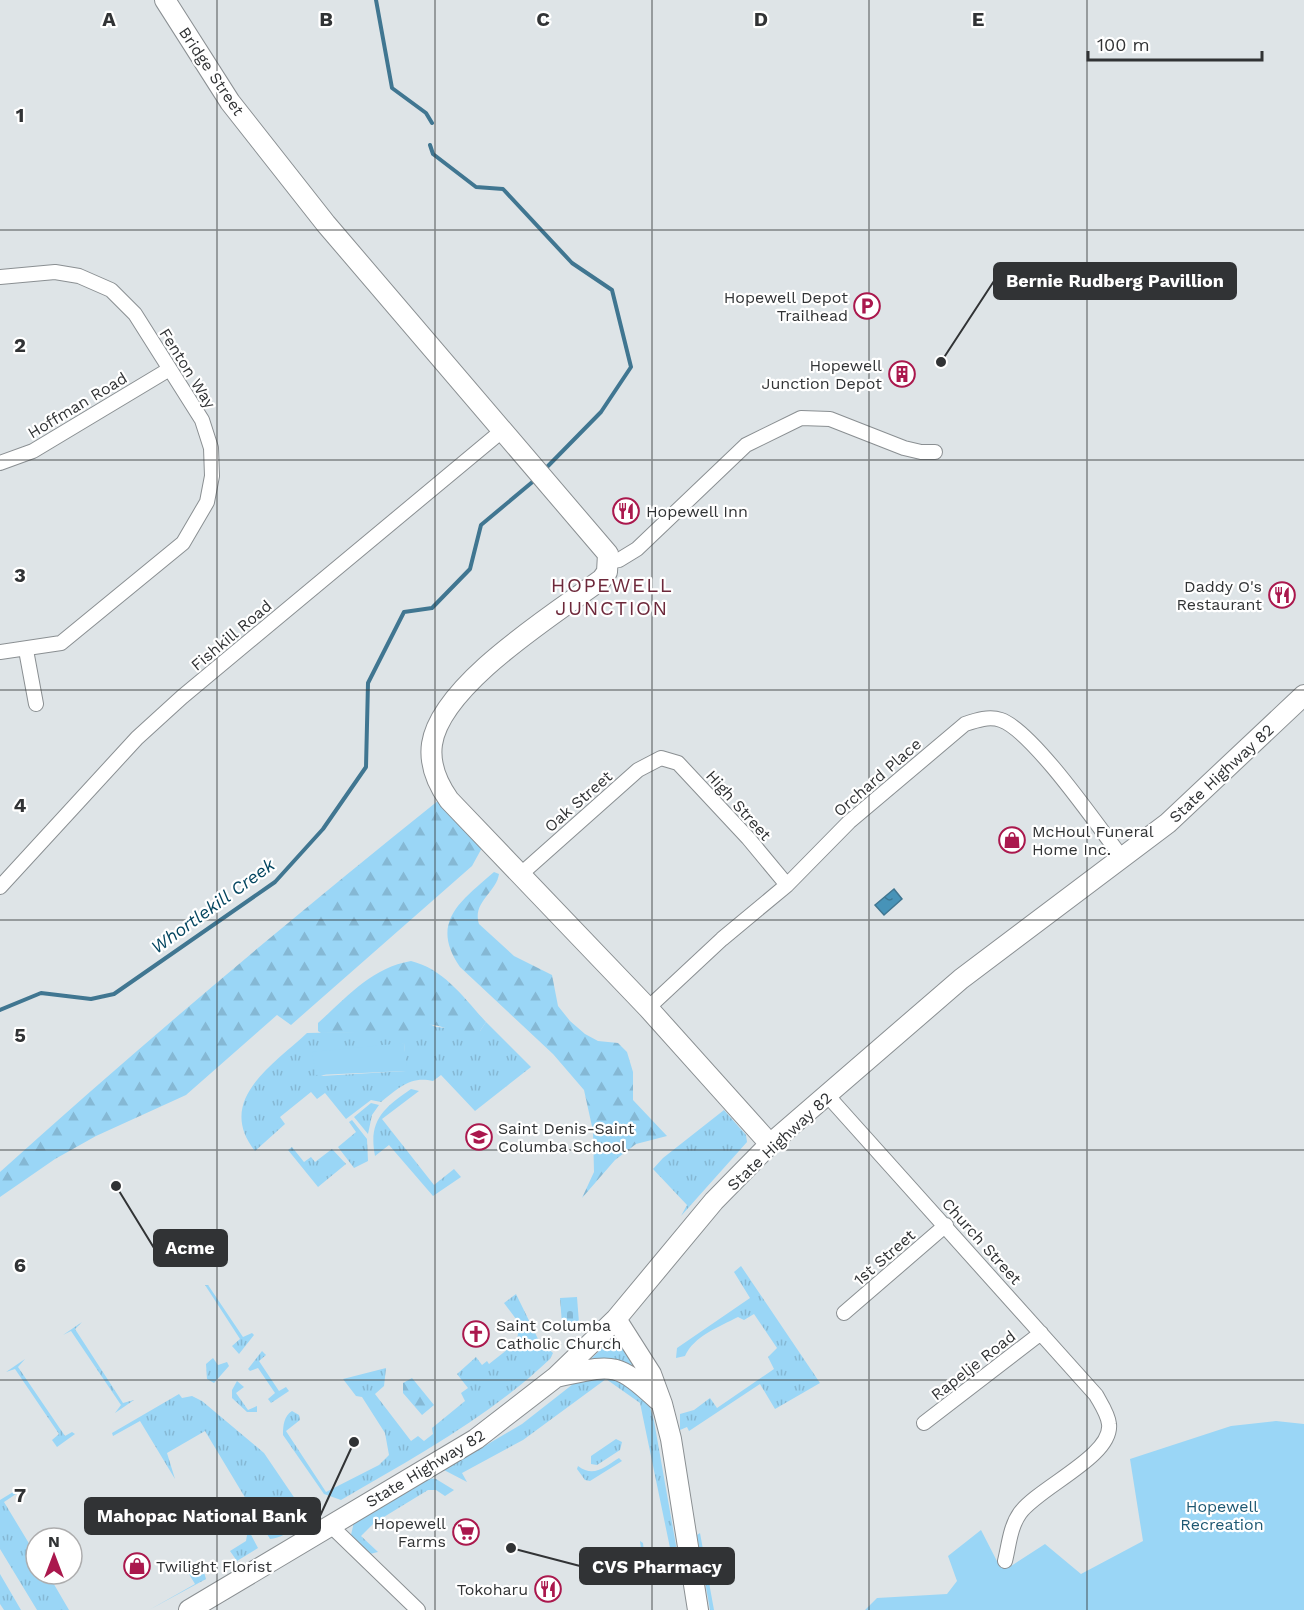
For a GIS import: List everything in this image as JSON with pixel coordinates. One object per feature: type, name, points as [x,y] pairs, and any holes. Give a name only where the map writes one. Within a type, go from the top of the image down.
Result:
[{"type":"main road","name":"Bridge Street","points":[[165,0],[230,102],[333,232],[603,546],[608,554],[608,562]]},
{"type":"main road","points":[[608,562],[607,572],[602,579],[497,657],[470,682],[450,706],[432,742],[431,760],[442,792],[648,1008],[770,1144]]},
{"type":"main road","name":"State Highway 82","points":[[189,1610],[476,1439],[556,1377],[616,1319],[714,1201],[770,1144],[961,979],[1168,823],[1304,695]]},
{"type":"main road","points":[[616,1319],[651,1374],[662,1404],[670,1439],[698,1610]]},
{"type":"main road","points":[[556,1377],[592,1369],[615,1368],[627,1373],[662,1404]]},
{"type":"street","name":"Fenton Way","points":[[0,277],[55,273],[79,276],[111,290],[135,314],[168,370],[202,420],[211,448],[212,476],[207,502],[197,523],[183,543],[74,634],[61,643],[26,650],[0,652]]},
{"type":"street","name":"Hoffman Road","points":[[0,463],[33,451],[168,370]]},
{"type":"street","points":[[608,562],[619,560],[637,549],[746,445],[801,418],[830,419],[904,448],[934,452]]},
{"type":"street","name":"Fishkill Road","points":[[0,887],[137,738],[182,697],[503,430]]},
{"type":"street","points":[[26,650],[36,704]]},
{"type":"street","name":"Orchard Place","points":[[648,1008],[722,939],[787,885],[849,822],[965,724],[984,718],[1000,720],[1014,727],[1037,750],[1123,859]]},
{"type":"street","name":"Oak Street","points":[[521,874],[638,770],[661,758]]},
{"type":"street","name":"High Street","points":[[661,758],[678,764],[748,838],[787,885]]},
{"type":"street","name":"Church Street","points":[[827,1095],[946,1225],[1096,1395],[1106,1413],[1110,1425],[1108,1437],[1098,1451],[1048,1487],[1021,1512],[1012,1528],[1005,1561]]},
{"type":"street","name":"1st Street","points":[[844,1313],[946,1225]]},
{"type":"street","name":"Rapelje Road","points":[[924,1423],[1041,1333]]},
{"type":"street","points":[[330,1525],[418,1610]]},
{"type":"green space","points":[[439,800],[483,846],[472,866],[291,1025],[277,1015],[186,1095],[96,1136],[55,1159],[0,1197],[0,1172],[217,983]]},
{"type":"green space","points":[[494,872],[499,874],[497,881],[481,904],[479,924],[514,956],[552,975],[558,1006],[585,1034],[598,1041],[618,1043],[627,1052],[633,1072],[633,1100],[667,1136],[636,1144],[615,1160],[582,1198],[594,1172],[593,1131],[584,1090],[553,1054],[460,967],[451,951],[448,925],[453,913],[470,893]]},
{"type":"green space","points":[[411,961],[434,971],[461,994],[486,1022],[480,1031],[468,1037],[439,1026],[425,1025],[413,1032],[321,1033],[318,1031],[318,1023],[360,985],[384,970]]},
{"type":"green space","points":[[486,1022],[531,1067],[475,1111],[441,1075],[433,1081],[418,1080],[405,1084],[381,1102],[371,1100],[346,1119],[325,1093],[317,1099],[311,1092],[280,1117],[285,1124],[255,1151],[244,1133],[241,1116],[245,1100],[253,1085],[307,1033],[355,1032],[427,1023],[436,1027],[480,1031]],"holes":[[[404,1043],[406,1071],[321,1076]]]},
{"type":"green space","points":[[404,1043],[407,1071],[316,1075],[312,1052]]},
{"type":"green space","points":[[411,1089],[419,1091],[382,1119],[434,1185],[454,1169],[461,1177],[433,1196],[389,1145],[375,1156],[374,1133],[380,1116],[393,1102]]},
{"type":"green space","points":[[371,1103],[379,1105],[372,1115],[368,1134],[354,1117]]},
{"type":"green space","points":[[724,1110],[746,1135],[747,1142],[681,1216],[687,1205],[653,1169],[663,1158]]},
{"type":"green space","points":[[352,1120],[367,1139],[368,1161],[354,1168],[338,1147],[356,1132],[349,1122]]},
{"type":"green space","points":[[292,1147],[304,1162],[311,1157],[315,1162],[332,1149],[346,1164],[318,1187],[288,1150]]},
{"type":"green space","points":[[741,1266],[820,1383],[775,1409],[760,1384],[689,1431],[687,1427],[680,1430],[680,1414],[694,1410],[710,1398],[717,1408],[774,1369],[768,1357],[777,1348],[754,1314],[744,1320],[738,1317],[715,1328],[694,1343],[685,1356],[676,1358],[677,1348],[750,1298],[734,1272]]},
{"type":"green space","points":[[205,1285],[208,1285],[243,1337],[252,1333],[254,1335],[239,1354],[232,1346],[240,1339]]},
{"type":"green space","points":[[516,1294],[539,1341],[553,1353],[550,1359],[502,1400],[450,1436],[341,1500],[324,1494],[283,1435],[287,1415],[292,1411],[299,1415],[300,1420],[286,1431],[326,1492],[379,1465],[389,1455],[385,1433],[362,1397],[356,1396],[343,1379],[386,1368],[384,1386],[375,1394],[411,1441],[418,1436],[424,1441],[433,1434],[432,1428],[465,1401],[461,1393],[468,1388],[457,1374],[476,1357],[482,1365],[487,1361],[489,1364],[517,1342],[519,1323],[504,1303]]},
{"type":"green space","points":[[577,1297],[579,1323],[562,1324],[560,1298]]},
{"type":"green space","points":[[82,1322],[75,1329],[123,1403],[134,1400],[115,1413],[121,1405],[71,1331],[63,1335]]},
{"type":"green space","points":[[612,1338],[623,1348],[640,1376],[587,1363]]},
{"type":"green space","points":[[262,1351],[266,1355],[259,1361],[279,1391],[286,1387],[289,1391],[271,1403],[268,1399],[275,1393],[258,1368],[250,1371],[248,1369]]},
{"type":"green space","points":[[213,1358],[218,1365],[227,1362],[229,1366],[214,1383],[207,1379],[206,1364]]},
{"type":"green space","points":[[25,1359],[18,1367],[65,1436],[72,1432],[75,1434],[57,1447],[52,1440],[59,1434],[15,1369],[6,1372]]},
{"type":"green space","points":[[609,1372],[642,1393],[650,1407],[680,1568],[679,1573],[670,1578],[666,1574],[675,1572],[640,1403],[606,1379],[523,1440],[462,1473],[467,1482],[444,1470],[522,1424],[582,1377]]},
{"type":"green space","points":[[412,1378],[434,1405],[422,1415],[403,1393],[403,1383]]},
{"type":"green space","points":[[237,1381],[244,1387],[236,1393],[248,1410],[257,1406],[257,1412],[247,1412],[232,1398],[232,1390]]},
{"type":"green space","points":[[179,1394],[182,1398],[192,1396],[202,1401],[264,1453],[302,1509],[301,1515],[291,1530],[270,1539],[205,1431],[167,1453],[175,1479],[140,1421],[113,1436],[112,1433]]},
{"type":"green space","name":"Hopewell Recreation","points":[[1276,1421],[1304,1424],[1304,1610],[865,1610],[877,1598],[947,1594],[957,1581],[948,1556],[981,1530],[1000,1567],[1008,1568],[1045,1544],[1081,1574],[1143,1541],[1130,1459],[1231,1426]]},
{"type":"green space","points":[[616,1439],[622,1442],[620,1450],[597,1465],[591,1464],[591,1456]]},
{"type":"green space","points":[[619,1458],[622,1461],[590,1481],[585,1480],[577,1469],[578,1466],[589,1471],[599,1470]]},
{"type":"green space","points":[[428,1478],[436,1479],[454,1490],[445,1496],[436,1490],[428,1490],[374,1523],[361,1536],[378,1552],[370,1554],[351,1535],[354,1522]]},
{"type":"green space","points":[[18,1489],[19,1492],[4,1502],[24,1535],[24,1586],[55,1586],[69,1610],[37,1610],[0,1549],[0,1500]]},
{"type":"green space","points":[[248,1529],[258,1548],[237,1561],[230,1551],[246,1541]]},
{"type":"green space","points":[[700,1533],[714,1610],[710,1610],[697,1535]]},
{"type":"green space","points":[[640,1541],[643,1543],[646,1569],[605,1574],[594,1569],[597,1567],[605,1573],[641,1549]]},
{"type":"green space","points":[[202,1566],[206,1579],[149,1610],[195,1584],[189,1574]]},
{"type":"green space","points":[[0,1574],[21,1610],[4,1610],[0,1604]]},
{"type":"water","points":[[894,889],[902,899],[884,915],[875,905]]},
{"type":"waterway","name":"Whortlekill Creek","points":[[376,0],[392,88],[426,113],[432,123]]},
{"type":"waterway","name":"Whortlekill Creek","points":[[430,145],[433,154],[476,187],[503,189],[572,263],[612,290],[631,367],[601,412],[548,466]]},
{"type":"waterway","name":"Whortlekill Creek","points":[[0,1010],[41,993],[91,999],[114,994],[275,882],[323,829],[366,767],[368,683],[404,612],[432,608],[470,569],[481,525],[536,479]]},
{"type":"place","name":"Hopewell Depot Trailhead","points":[[867,306]]},
{"type":"place","name":"Bernie Rudberg Pavillion","points":[[941,362]]},
{"type":"place","name":"Hopewell Junction Depot","points":[[902,374]]},
{"type":"place","name":"Hopewell Inn","points":[[626,511]]},
{"type":"place","name":"Daddy O's Restaurant","points":[[1282,595]]},
{"type":"place","name":"McHoul Funeral Home Inc.","points":[[1012,840]]},
{"type":"place","name":"Saint Denis-Saint Columba School","points":[[479,1137]]},
{"type":"place","name":"Acme","points":[[116,1186]]},
{"type":"place","name":"Saint Columba Catholic Church","points":[[476,1334]]},
{"type":"place","name":"Mahopac National Bank","points":[[354,1442]]},
{"type":"place","name":"Hopewell Farms","points":[[466,1532]]},
{"type":"place","name":"CVS Pharmacy","points":[[511,1548]]},
{"type":"place","name":"Twilight Florist","points":[[137,1566]]},
{"type":"place","name":"Tokoharu","points":[[548,1589]]},
{"type":"district","name":"HOPEWELL JUNCTION","points":[[612,596]]}]
